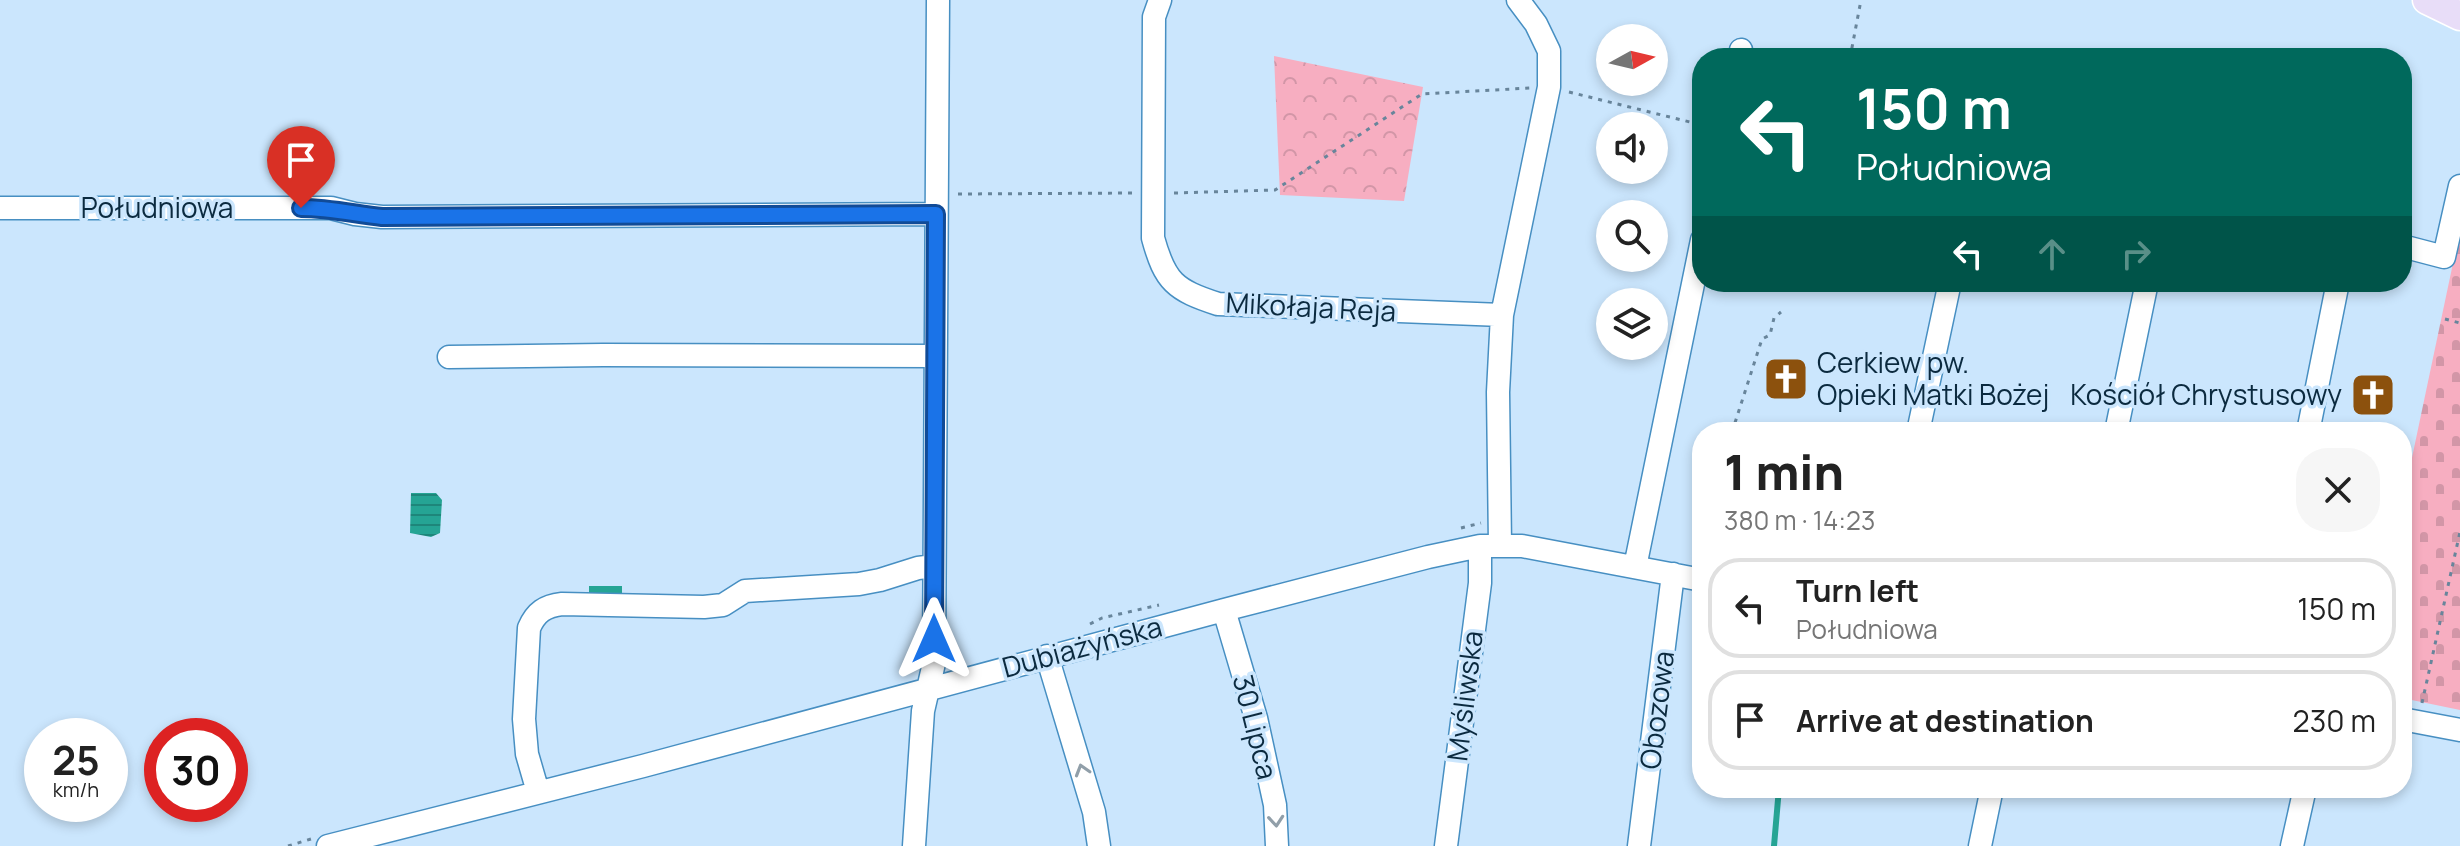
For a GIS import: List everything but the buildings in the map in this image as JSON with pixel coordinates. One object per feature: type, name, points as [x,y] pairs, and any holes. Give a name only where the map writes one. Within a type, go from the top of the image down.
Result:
[{"type":"main road","points":[[2427,0],[2460,16]]},
{"type":"street","points":[[914,846],[923,711],[934,663],[938,0]]},
{"type":"street","name":"Mikołaja Reja","points":[[1160,0],[1154,17],[1153,238],[1160,264],[1173,282],[1190,295],[1218,304],[1502,315]]},
{"type":"street","points":[[1490,546],[1502,315],[1549,87],[1549,51],[1536,24],[1518,0]]},
{"type":"street","points":[[2412,249],[2444,257],[2460,186]]},
{"type":"street","name":"Południowa","points":[[0,208],[331,208],[382,217],[936,214]]},
{"type":"street","points":[[1635,567],[1692,289]]},
{"type":"street","points":[[1920,422],[1948,292]]},
{"type":"street","points":[[2118,422],[2145,292]]},
{"type":"street","points":[[2310,422],[2336,292]]},
{"type":"street","points":[[449,357],[935,356]]},
{"type":"street","name":"Dubiażyńska","points":[[328,846],[1428,557],[1490,546],[1522,546],[1692,578]]},
{"type":"street","name":"Myśliwska","points":[[1446,846],[1480,583],[1490,546]]},
{"type":"street","points":[[538,792],[527,754],[524,719],[529,628],[541,610],[562,604],[723,605],[745,591],[859,584],[934,566]]},
{"type":"street","name":"Obozowa","points":[[1639,846],[1673,574]]},
{"type":"street","name":"30 Lipca","points":[[1224,610],[1256,718],[1275,805],[1277,846]]},
{"type":"street","points":[[1047,656],[1094,812],[1099,846]]},
{"type":"street","points":[[2412,720],[2460,730]]},
{"type":"street","points":[[1980,846],[1990,798]]},
{"type":"street","points":[[2292,846],[2303,798]]},
{"type":"path","points":[[1852,48],[1861,0]]},
{"type":"path","points":[[946,194],[1275,190],[1422,94],[1549,87],[1692,123]]},
{"type":"path","points":[[1735,422],[1762,339],[1770,335],[1774,318],[1781,312]]},
{"type":"path","points":[[2445,319],[2460,323]]},
{"type":"path","points":[[2412,712],[2460,532]]},
{"type":"green space","points":[[1274,56],[1423,87],[1404,201],[1280,195]]},
{"type":"green space","points":[[2460,230],[2460,710],[2412,700],[2412,458]]},
{"type":"shaded area","points":[[411,493],[436,493],[442,500],[440,533],[431,537],[410,533]]},
{"type":"shaded area","points":[[589,586],[622,586],[622,597],[589,597]]},
{"type":"waterway","points":[[1774,846],[1778,798]]},
{"type":"place","name":"Cerkiew pw. Opieki Matki Bożej","points":[[1786,379]]},
{"type":"place","name":"Kościół Chrystusowy","points":[[2373,395]]},
{"type":"route","points":[[301,208],[331,208],[382,217],[936,214],[934,639]]}]
